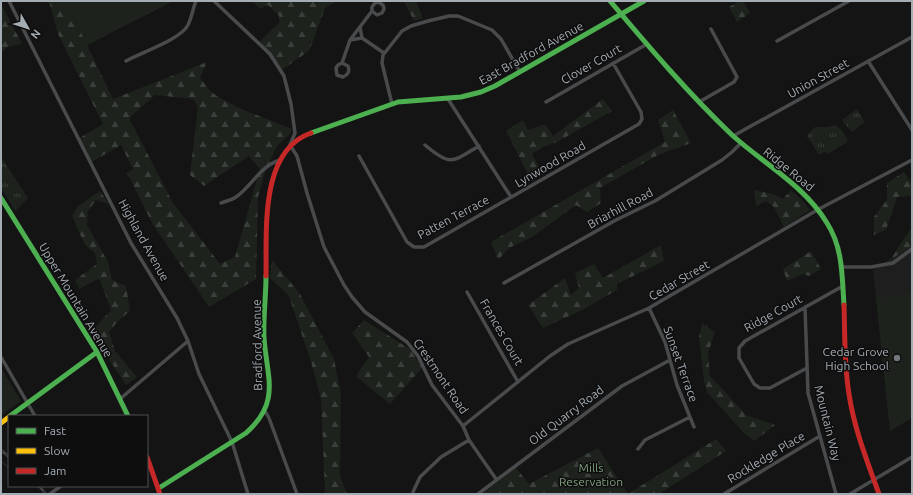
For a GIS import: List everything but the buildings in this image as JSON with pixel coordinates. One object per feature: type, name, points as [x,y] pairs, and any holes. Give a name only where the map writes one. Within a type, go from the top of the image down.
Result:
[{"type":"street","name":"Highland Avenue","points":[[9,1],[131,243],[177,318],[188,341],[199,374],[232,442],[248,494]]},
{"type":"street","points":[[126,61],[136,55],[159,46],[183,31],[188,25],[196,1]]},
{"type":"street","points":[[214,1],[270,54],[284,76],[291,104],[295,133],[290,146]]},
{"type":"street","name":"Ridge Road","points":[[610,1],[699,102],[733,136],[798,188],[819,209],[833,233],[842,267],[848,388],[859,434],[879,494]]},
{"type":"street","name":"East Bradford Avenue","points":[[267,241],[268,201],[280,160],[290,146],[302,136],[392,104],[425,99],[448,99],[481,92],[520,72],[644,1]]},
{"type":"street","points":[[777,41],[849,1]]},
{"type":"street","points":[[342,63],[350,40],[372,11]]},
{"type":"street","points":[[392,104],[382,63],[384,53],[402,31],[409,27],[446,16],[458,16],[489,29],[498,35],[520,72]]},
{"type":"street","points":[[360,27],[362,38]]},
{"type":"street","points":[[699,102],[734,82],[737,78],[711,29]]},
{"type":"street","points":[[350,40],[362,38],[384,53]]},
{"type":"street","name":"Union Street","points":[[733,136],[912,38]]},
{"type":"street","name":"Clover Court","points":[[546,102],[647,44]]},
{"type":"street","points":[[868,61],[912,130]]},
{"type":"street","name":"Lynwood Road","points":[[448,99],[511,197],[640,123],[642,118],[641,112],[613,63]]},
{"type":"street","name":"Briarhill Road","points":[[504,284],[616,220],[654,201],[722,160],[741,143]]},
{"type":"street","name":"Crestmont Road","points":[[290,146],[297,156],[324,247],[344,285],[365,312],[407,342],[418,356],[432,385],[463,426],[469,440],[496,479]]},
{"type":"street","points":[[425,146],[438,156],[449,160],[458,158],[479,146]]},
{"type":"street","name":"Patten Terrace","points":[[359,156],[407,242],[416,247],[424,247],[511,197]]},
{"type":"street","points":[[221,203],[236,197],[261,172],[274,162],[280,160]]},
{"type":"street","name":"Cedar Street","points":[[463,426],[568,344],[649,308],[819,209],[912,160]]},
{"type":"street","name":"Upper Mountain Avenue","points":[[1,198],[97,352],[128,415]]},
{"type":"street","name":"Bradford Avenue","points":[[159,491],[252,428],[265,411],[269,388],[264,336],[267,241]]},
{"type":"street","points":[[842,267],[871,267],[893,263],[912,249]]},
{"type":"street","name":"Ridge Court","points":[[807,368],[770,388],[762,389],[754,384],[739,358],[740,346],[744,341],[843,286]]},
{"type":"street","name":"Frances Court","points":[[467,292],[518,382]]},
{"type":"street","name":"Mountain Way","points":[[805,307],[808,393],[836,494]]},
{"type":"street","name":"Sunset Terrace","points":[[649,308],[665,342],[677,385],[694,427]]},
{"type":"street","points":[[120,400],[188,341]]},
{"type":"street","points":[[11,415],[97,352]]},
{"type":"street","points":[[1,357],[34,415]]},
{"type":"street","name":"Old Quarry Road","points":[[478,494],[496,479],[622,386],[670,360]]},
{"type":"street","points":[[265,411],[269,418],[297,494]]},
{"type":"street","points":[[638,449],[645,440],[690,417]]},
{"type":"street","name":"Rockledge Place","points":[[724,494],[820,436]]},
{"type":"street","points":[[413,492],[420,477],[441,457],[469,440]]},
{"type":"street","points":[[850,494],[912,457]]},
{"type":"street","points":[[148,460],[159,491]]},
{"type":"street","points":[[50,494],[60,487]]},
{"type":"street","points":[[56,490],[59,494]]},
{"type":"shaded area","name":"Cedar Grove High School","points":[[912,245],[912,418],[890,431],[873,270]]},
{"type":"green space","points":[[49,1],[66,1],[80,30],[149,1],[173,1],[87,45],[113,99],[207,62],[200,78],[214,94],[244,110],[292,129],[291,133],[277,146],[265,172],[258,197],[256,279],[209,307],[152,223],[127,173],[133,169],[121,145],[90,163],[78,139],[103,124],[58,34]],"holes":[[[155,95],[193,99],[198,107],[190,175],[204,186],[249,156],[260,169],[235,257],[220,264],[173,203],[129,118]]]},
{"type":"green space","points":[[66,1],[173,1],[87,45]]},
{"type":"green space","points":[[253,1],[337,1],[325,8],[309,51],[280,71],[258,43],[279,23],[279,16],[268,5],[260,9]]},
{"type":"green space","points":[[404,1],[416,1],[423,18],[414,21]]},
{"type":"green space","points":[[743,1],[750,13],[737,22],[729,7]]},
{"type":"green space","points":[[1,4],[22,44],[7,47],[1,54]]},
{"type":"green space","points":[[603,99],[612,111],[557,142],[543,147],[532,154],[543,174],[532,182],[506,131],[523,120],[528,130],[545,124],[553,136]]},
{"type":"green space","points":[[857,109],[865,122],[852,132],[842,120]]},
{"type":"green space","points":[[673,110],[691,143],[658,155],[600,188],[601,203],[587,212],[576,205],[532,237],[509,248],[498,260],[491,242],[665,142],[658,120]]},
{"type":"green space","points":[[835,125],[842,130],[848,141],[828,154],[825,152],[819,155],[807,136],[815,127],[828,127]]},
{"type":"green space","points":[[1,157],[28,198],[15,211],[1,188]]},
{"type":"green space","points":[[904,172],[912,184],[912,196],[897,197],[886,230],[874,235],[874,217],[887,200],[887,183]]},
{"type":"green space","points":[[754,190],[773,194],[783,199],[791,190],[810,210],[784,227],[774,207],[766,201],[756,206]]},
{"type":"green space","points":[[100,191],[109,204],[96,200],[88,211],[87,225],[108,262],[112,280],[126,286],[130,311],[118,321],[109,332],[115,351],[137,377],[126,385],[91,332],[111,310],[100,280],[98,279],[79,289],[75,280],[97,264],[95,253],[85,245],[72,216],[77,207]]},
{"type":"green space","points":[[912,227],[912,245],[890,260]]},
{"type":"green space","points":[[661,245],[664,261],[617,284],[617,290],[582,310],[543,328],[528,305],[565,278],[571,295],[579,288],[575,273],[594,264],[603,278]]},
{"type":"green space","points":[[811,251],[821,269],[809,276],[803,274],[787,281],[783,269]]},
{"type":"green space","points":[[272,260],[300,294],[334,359],[341,394],[340,476],[347,494],[325,494],[321,399],[311,362],[289,296],[270,278]]},
{"type":"green space","name":"Cedar Grove High School","points":[[912,293],[912,418],[890,431],[876,298]]},
{"type":"green space","points":[[364,320],[411,350],[422,368],[390,404],[356,376],[369,357],[352,333]]},
{"type":"green space","points":[[702,323],[715,332],[708,354],[710,376],[746,415],[775,425],[754,441],[744,433],[707,392],[704,381],[699,337]]},
{"type":"green space","points":[[1,368],[21,401],[1,415]]},
{"type":"green space","name":"Mills Reservation","points":[[716,439],[726,451],[659,494],[628,494]]},
{"type":"green space","name":"Mills Reservation","points":[[598,448],[628,494],[482,494],[516,468],[529,484]]},
{"type":"waterway","points":[[1,461],[8,467]]},
{"type":"railway","points":[[1,450],[8,456]]},
{"type":"railway","points":[[40,487],[46,494]]},
{"type":"traffic: fast","points":[[610,1],[669,70],[700,103],[744,146],[795,186],[818,209],[832,233],[839,252],[844,305]]},
{"type":"traffic: fast","points":[[311,133],[398,102],[461,97],[481,92],[495,86],[644,1]]},
{"type":"traffic: fast","points":[[1,198],[97,352],[128,415]]},
{"type":"traffic: fast","points":[[159,488],[246,433],[257,422],[264,411],[268,400],[269,389],[264,338],[266,276]]},
{"type":"traffic: fast","points":[[11,415],[97,352]]},
{"type":"traffic: slow","points":[[1,423],[8,418]]},
{"type":"traffic: jam","points":[[266,276],[267,216],[269,195],[274,175],[282,157],[294,143],[311,133]]},
{"type":"traffic: jam","points":[[844,305],[846,372],[851,407],[861,444],[879,494]]},
{"type":"traffic: jam","points":[[148,460],[160,494]]},
{"type":"place","name":"Cedar Grove High School","points":[[897,358]]}]
